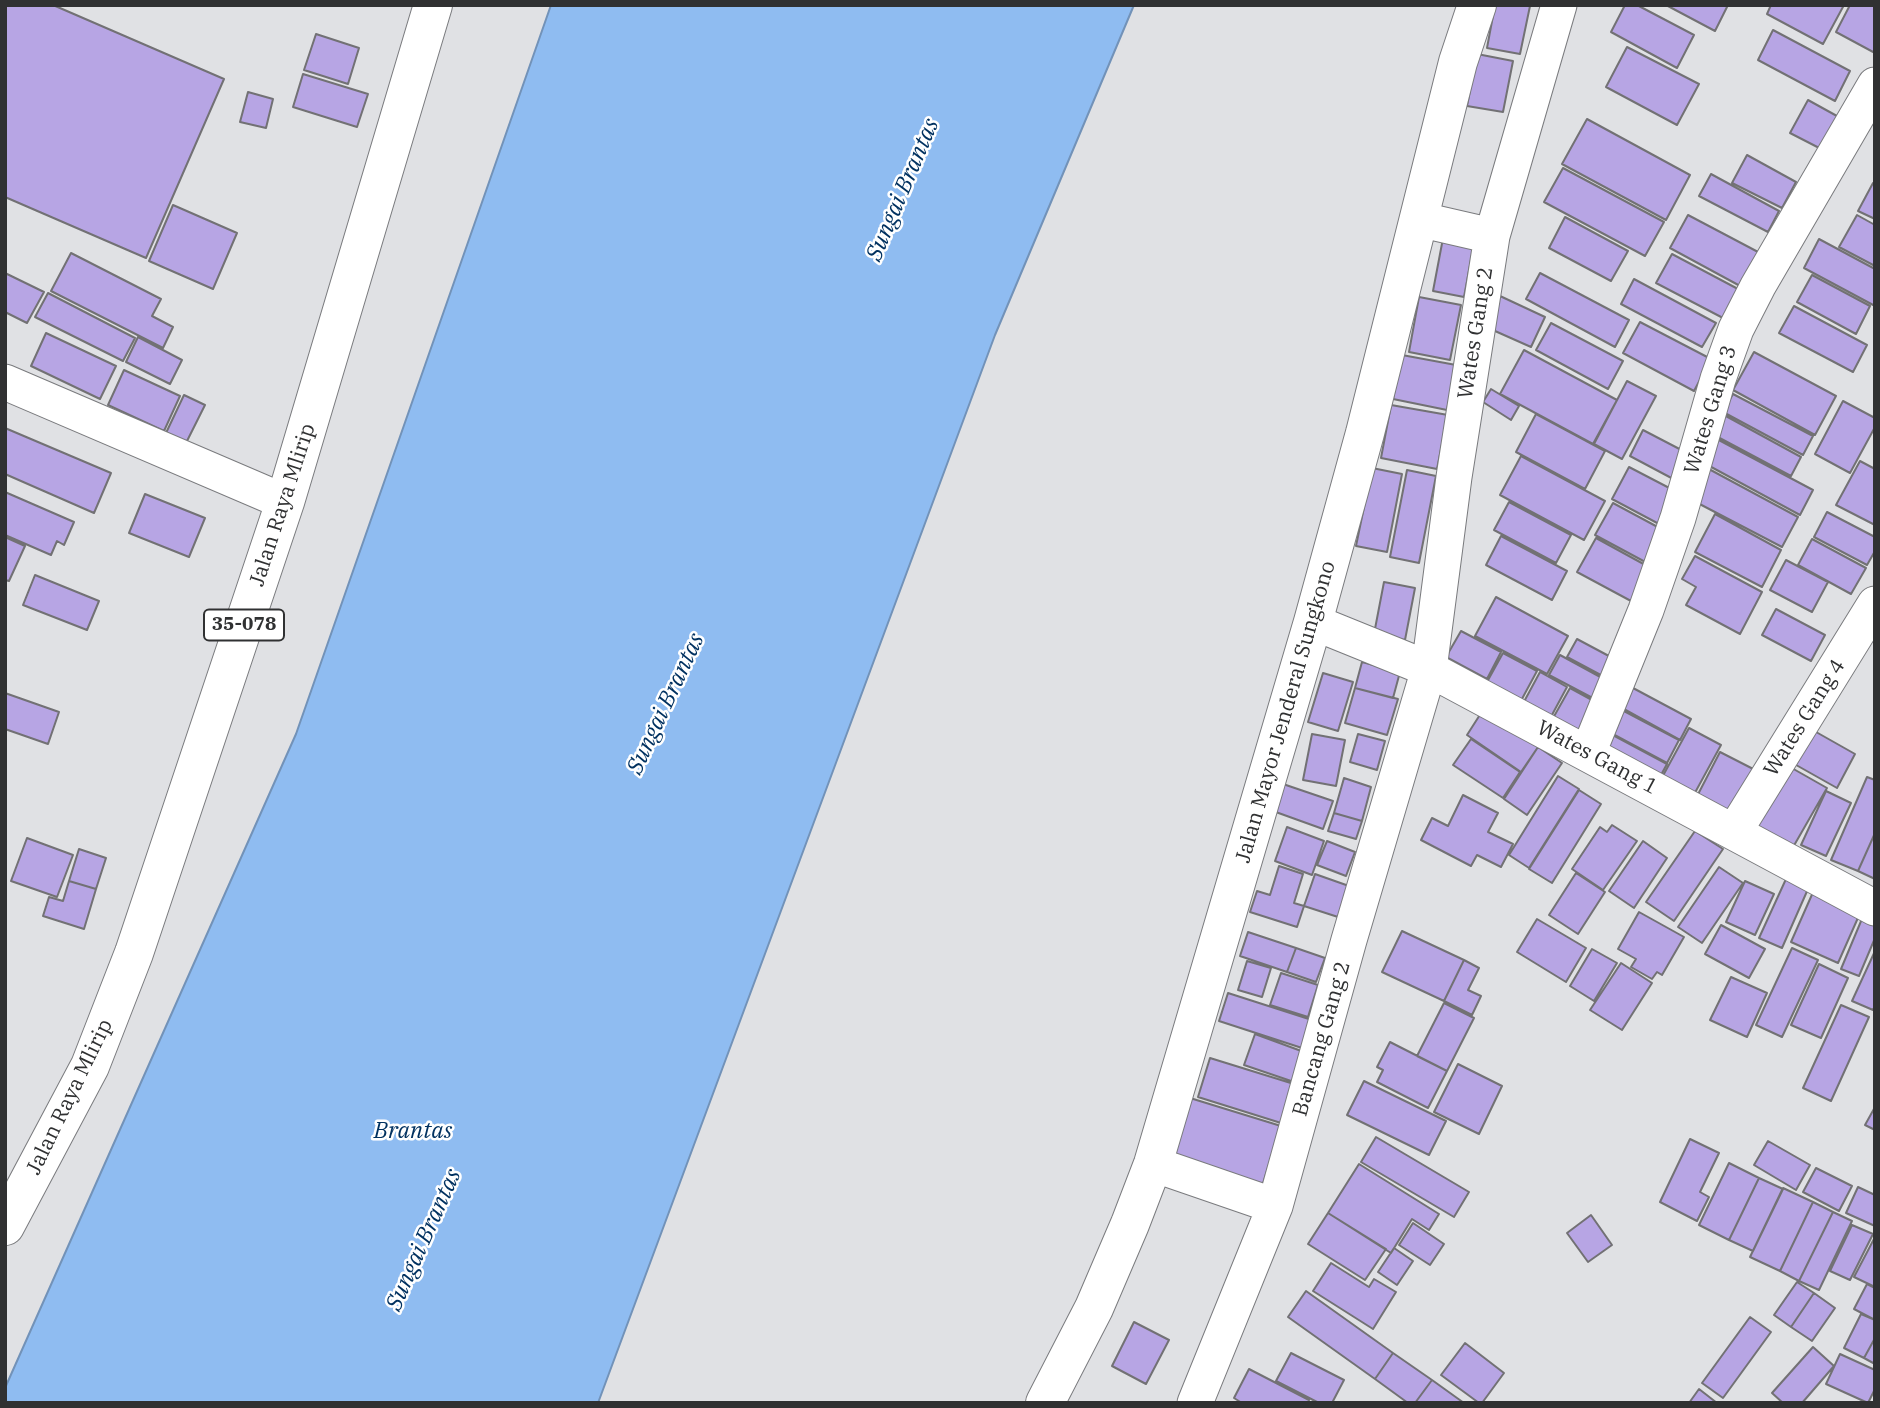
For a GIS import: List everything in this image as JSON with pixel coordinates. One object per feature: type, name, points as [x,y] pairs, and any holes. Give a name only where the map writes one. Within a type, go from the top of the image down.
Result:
[{"type":"main road","name":"Jalan Raya Mlirip","points":[[5,1226],[90,1066],[134,953],[285,502],[433,5]]},
{"type":"main road","name":"Jalan Mayor Jenderal Sungkono","points":[[1045,1403],[1094,1308],[1153,1164],[1313,622],[1365,433],[1458,62],[1477,5]]},
{"type":"street","name":"Wates Gang 2","points":[[1429,669],[1454,477],[1492,236],[1559,5]]},
{"type":"street","name":"Wates Gang 3","points":[[1588,753],[1646,610],[1678,518],[1718,379],[1736,329],[1758,286],[1875,85]]},
{"type":"street","points":[[1418,219],[1492,236]]},
{"type":"street","points":[[5,382],[285,502]]},
{"type":"street","name":"Wates Gang 4","points":[[1734,832],[1875,604]]},
{"type":"street","name":"Wates Gang 1","points":[[1313,622],[1429,669],[1875,908]]},
{"type":"street","name":"Bancang Gang 2","points":[[1195,1403],[1275,1206],[1429,669]]},
{"type":"street","points":[[1153,1164],[1275,1206]]},
{"type":"water","name":"Brantas","points":[[551,5],[1134,5],[995,335],[598,1403],[5,1403],[5,1388],[296,734]]},
{"type":"building","points":[[5,5],[53,5],[224,79],[146,258],[5,197]]},
{"type":"building","points":[[1495,5],[1530,6],[1520,54],[1487,48]]},
{"type":"building","points":[[1625,5],[1637,5],[1694,35],[1677,68],[1611,32]]},
{"type":"building","points":[[1666,5],[1728,5],[1715,31]]},
{"type":"building","points":[[1771,5],[1844,5],[1823,44],[1767,14]]},
{"type":"building","points":[[1850,5],[1875,5],[1875,53],[1836,32]]},
{"type":"building","points":[[1773,30],[1850,71],[1835,101],[1758,60]]},
{"type":"building","points":[[316,34],[359,48],[348,84],[304,70]]},
{"type":"building","points":[[1627,47],[1699,84],[1677,125],[1606,87]]},
{"type":"building","points":[[1477,54],[1513,61],[1503,112],[1467,106]]},
{"type":"building","points":[[303,74],[368,94],[357,127],[293,107]]},
{"type":"building","points":[[248,92],[273,99],[266,128],[240,122]]},
{"type":"building","points":[[1808,100],[1846,121],[1829,153],[1790,133]]},
{"type":"building","points":[[1587,119],[1690,175],[1666,220],[1562,164]]},
{"type":"building","points":[[1747,155],[1796,182],[1782,208],[1732,183]]},
{"type":"building","points":[[1563,168],[1664,222],[1645,256],[1544,202]]},
{"type":"building","points":[[1711,174],[1779,211],[1768,232],[1699,196]]},
{"type":"building","points":[[1873,183],[1875,184],[1875,219],[1858,211]]},
{"type":"building","points":[[173,205],[237,233],[213,289],[149,261]]},
{"type":"building","points":[[1688,215],[1760,253],[1742,287],[1670,248]]},
{"type":"building","points":[[1857,215],[1875,225],[1875,266],[1839,247]]},
{"type":"building","points":[[1565,217],[1628,251],[1611,281],[1549,248]]},
{"type":"building","points":[[1444,233],[1475,239],[1464,297],[1433,291]]},
{"type":"building","points":[[1819,239],[1875,269],[1875,306],[1804,268]]},
{"type":"building","points":[[71,253],[161,299],[152,316],[173,327],[163,348],[51,291]]},
{"type":"building","points":[[1672,254],[1738,289],[1723,318],[1656,283]]},
{"type":"building","points":[[5,273],[44,292],[27,323],[5,312]]},
{"type":"building","points":[[1540,273],[1629,320],[1615,347],[1526,299]]},
{"type":"building","points":[[1812,275],[1870,306],[1856,334],[1797,302]]},
{"type":"building","points":[[1634,279],[1716,323],[1702,347],[1621,304]]},
{"type":"building","points":[[48,293],[135,338],[123,361],[35,317]]},
{"type":"building","points":[[1500,296],[1545,317],[1531,347],[1486,327]]},
{"type":"building","points":[[1419,297],[1461,305],[1450,360],[1409,352]]},
{"type":"building","points":[[1794,306],[1867,345],[1853,372],[1779,333]]},
{"type":"building","points":[[1640,322],[1711,359],[1694,391],[1623,353]]},
{"type":"building","points":[[1551,323],[1623,361],[1608,389],[1536,350]]},
{"type":"building","points":[[46,333],[116,366],[100,399],[31,366]]},
{"type":"building","points":[[138,337],[182,360],[170,384],[126,362]]},
{"type":"building","points":[[1524,350],[1617,400],[1593,444],[1500,394]]},
{"type":"building","points":[[1754,352],[1836,396],[1815,435],[1733,390]]},
{"type":"building","points":[[1402,355],[1456,365],[1447,410],[1393,399]]},
{"type":"building","points":[[124,370],[180,396],[164,431],[108,405]]},
{"type":"building","points":[[1627,381],[1656,396],[1622,459],[1594,444]]},
{"type":"building","points":[[1491,389],[1519,406],[1511,420],[1483,402]]},
{"type":"building","points":[[1733,394],[1813,436],[1803,455],[1723,412]]},
{"type":"building","points":[[184,395],[205,405],[186,443],[166,433]]},
{"type":"building","points":[[1843,401],[1875,418],[1875,427],[1850,473],[1815,454]]},
{"type":"building","points":[[1391,405],[1448,415],[1437,469],[1381,458]]},
{"type":"building","points":[[1536,414],[1605,451],[1585,489],[1516,452]]},
{"type":"building","points":[[1724,415],[1801,457],[1791,476],[1714,435]]},
{"type":"building","points":[[5,428],[111,473],[94,513],[5,474]]},
{"type":"building","points":[[1643,430],[1691,455],[1677,481],[1630,456]]},
{"type":"building","points":[[1715,438],[1813,490],[1800,515],[1702,462]]},
{"type":"building","points":[[1521,456],[1605,501],[1584,540],[1500,495]]},
{"type":"building","points":[[1860,461],[1875,469],[1875,525],[1836,505]]},
{"type":"building","points":[[1629,467],[1677,492],[1659,524],[1612,499]]},
{"type":"building","points":[[1372,468],[1402,474],[1387,552],[1356,546]]},
{"type":"building","points":[[1707,468],[1798,517],[1782,547],[1690,499]]},
{"type":"building","points":[[1407,470],[1436,476],[1419,563],[1390,557]]},
{"type":"building","points":[[5,492],[74,522],[64,545],[57,541],[51,555],[5,535]]},
{"type":"building","points":[[145,494],[205,518],[189,557],[129,533]]},
{"type":"building","points":[[1509,502],[1571,535],[1556,563],[1494,530]]},
{"type":"building","points":[[1613,503],[1667,532],[1649,564],[1595,535]]},
{"type":"building","points":[[1827,512],[1875,537],[1875,551],[1867,565],[1814,537]]},
{"type":"building","points":[[1715,514],[1781,550],[1762,587],[1695,552]]},
{"type":"building","points":[[1501,536],[1567,571],[1552,600],[1486,565]]},
{"type":"building","points":[[5,537],[25,546],[9,581],[5,580]]},
{"type":"building","points":[[1596,538],[1649,567],[1631,601],[1577,572]]},
{"type":"building","points":[[1812,539],[1866,568],[1851,594],[1798,565]]},
{"type":"building","points":[[1695,556],[1762,592],[1740,634],[1686,605],[1696,587],[1682,579]]},
{"type":"building","points":[[1786,560],[1828,582],[1812,612],[1770,590]]},
{"type":"building","points":[[35,575],[99,601],[87,630],[23,605]]},
{"type":"building","points":[[1384,582],[1415,588],[1405,640],[1374,634]]},
{"type":"building","points":[[1496,597],[1568,636],[1547,674],[1475,636]]},
{"type":"building","points":[[1776,609],[1825,635],[1811,661],[1762,635]]},
{"type":"building","points":[[1461,631],[1501,652],[1487,679],[1446,657]]},
{"type":"building","points":[[1577,639],[1622,663],[1612,681],[1567,657]]},
{"type":"building","points":[[1503,653],[1537,671],[1516,710],[1482,691]]},
{"type":"building","points":[[1560,655],[1615,685],[1604,704],[1549,675]]},
{"type":"building","points":[[1362,662],[1400,672],[1393,698],[1355,688]]},
{"type":"building","points":[[1540,672],[1567,687],[1546,726],[1519,711]]},
{"type":"building","points":[[1323,673],[1353,682],[1338,731],[1308,722]]},
{"type":"building","points":[[1355,688],[1398,699],[1387,735],[1345,723]]},
{"type":"building","points":[[1570,688],[1603,706],[1582,745],[1548,727]]},
{"type":"building","points":[[1633,688],[1691,719],[1680,740],[1622,708]]},
{"type":"building","points":[[5,693],[59,712],[48,744],[5,729]]},
{"type":"building","points":[[1483,710],[1538,747],[1521,772],[1467,735]]},
{"type":"building","points":[[1622,710],[1679,740],[1667,763],[1609,732]]},
{"type":"building","points":[[1689,728],[1721,745],[1691,800],[1659,783]]},
{"type":"building","points":[[1809,728],[1855,754],[1837,788],[1789,761]]},
{"type":"building","points":[[1609,733],[1667,764],[1656,784],[1598,752]]},
{"type":"building","points":[[1312,734],[1345,740],[1336,786],[1303,780]]},
{"type":"building","points":[[1358,734],[1385,741],[1377,770],[1350,762]]},
{"type":"building","points":[[1471,739],[1520,772],[1503,798],[1453,765]]},
{"type":"building","points":[[1538,747],[1562,763],[1527,815],[1504,799]]},
{"type":"building","points":[[1720,752],[1763,774],[1736,824],[1694,802]]},
{"type":"building","points":[[1790,767],[1827,788],[1792,849],[1754,828]]},
{"type":"building","points":[[1558,776],[1579,789],[1529,868],[1509,855]]},
{"type":"building","points":[[1867,777],[1875,780],[1875,833],[1858,871],[1831,860]]},
{"type":"building","points":[[1344,778],[1371,787],[1362,821],[1334,813]]},
{"type":"building","points":[[1283,784],[1333,801],[1323,829],[1273,811]]},
{"type":"building","points":[[1579,790],[1601,804],[1552,883],[1529,869]]},
{"type":"building","points":[[1826,791],[1851,803],[1826,856],[1801,845]]},
{"type":"building","points":[[1463,795],[1498,813],[1488,832],[1513,844],[1501,867],[1477,855],[1471,866],[1421,840],[1432,818],[1448,826]]},
{"type":"building","points":[[1334,813],[1362,821],[1356,839],[1328,831]]},
{"type":"building","points":[[1612,825],[1637,841],[1603,890],[1572,869],[1600,827],[1607,832]]},
{"type":"building","points":[[1287,827],[1324,841],[1312,875],[1275,861]]},
{"type":"building","points":[[1695,831],[1723,849],[1674,921],[1646,902]]},
{"type":"building","points":[[1875,833],[1875,879],[1858,871]]},
{"type":"building","points":[[27,838],[73,855],[57,897],[11,881]]},
{"type":"building","points":[[1327,841],[1355,852],[1346,876],[1317,865]]},
{"type":"building","points":[[1643,841],[1667,858],[1634,908],[1609,891]]},
{"type":"building","points":[[79,849],[106,858],[96,889],[69,881]]},
{"type":"building","points":[[1279,866],[1303,874],[1294,903],[1304,906],[1297,927],[1250,912],[1257,891],[1270,895]]},
{"type":"building","points":[[1719,867],[1743,883],[1702,943],[1678,927]]},
{"type":"building","points":[[1576,873],[1605,892],[1578,934],[1549,915]]},
{"type":"building","points":[[1315,874],[1349,886],[1338,917],[1304,906]]},
{"type":"building","points":[[1786,879],[1808,889],[1782,948],[1759,938]]},
{"type":"building","points":[[69,881],[96,889],[84,929],[43,916],[49,897],[63,901]]},
{"type":"building","points":[[1745,881],[1774,894],[1755,935],[1726,922]]},
{"type":"building","points":[[1814,890],[1861,911],[1838,963],[1791,942]]},
{"type":"building","points":[[1639,912],[1684,937],[1662,975],[1657,972],[1652,979],[1631,967],[1636,959],[1618,949]]},
{"type":"building","points":[[1864,914],[1875,919],[1875,938],[1859,976],[1841,969]]},
{"type":"building","points":[[1537,919],[1586,948],[1566,982],[1517,952]]},
{"type":"building","points":[[1721,925],[1765,949],[1749,978],[1705,954]]},
{"type":"building","points":[[1402,931],[1464,960],[1444,1001],[1382,972]]},
{"type":"building","points":[[1248,932],[1296,948],[1287,972],[1240,956]]},
{"type":"building","points":[[1296,948],[1325,958],[1316,982],[1287,972]]},
{"type":"building","points":[[1792,948],[1818,960],[1782,1037],[1756,1025]]},
{"type":"building","points":[[1592,949],[1617,963],[1594,1001],[1570,986]]},
{"type":"building","points":[[1875,951],[1875,1006],[1873,1010],[1852,1001]]},
{"type":"building","points":[[1464,960],[1479,968],[1468,990],[1481,996],[1472,1015],[1444,1001]]},
{"type":"building","points":[[1247,961],[1271,968],[1262,997],[1238,990]]},
{"type":"building","points":[[1621,963],[1652,983],[1622,1030],[1590,1010]]},
{"type":"building","points":[[1819,964],[1848,978],[1821,1038],[1791,1025]]},
{"type":"building","points":[[1281,973],[1318,985],[1308,1017],[1270,1005]]},
{"type":"building","points":[[1731,977],[1767,993],[1747,1037],[1710,1020]]},
{"type":"building","points":[[1228,993],[1312,1020],[1302,1048],[1219,1021]]},
{"type":"building","points":[[1444,1003],[1474,1018],[1447,1071],[1417,1056]]},
{"type":"building","points":[[1841,1005],[1869,1017],[1831,1101],[1803,1088]]},
{"type":"building","points":[[1255,1034],[1304,1052],[1294,1082],[1244,1065]]},
{"type":"building","points":[[1390,1042],[1447,1071],[1428,1108],[1377,1082],[1383,1070],[1377,1067]]},
{"type":"building","points":[[1210,1058],[1294,1084],[1281,1123],[1198,1097]]},
{"type":"building","points":[[1458,1064],[1502,1086],[1479,1134],[1434,1112]]},
{"type":"building","points":[[1364,1081],[1446,1121],[1429,1155],[1347,1115]]},
{"type":"building","points":[[1190,1098],[1281,1126],[1261,1190],[1170,1162]]},
{"type":"building","points":[[1875,1107],[1875,1130],[1865,1125]]},
{"type":"building","points":[[1376,1137],[1469,1192],[1454,1217],[1361,1162]]},
{"type":"building","points":[[1690,1139],[1719,1153],[1700,1192],[1709,1197],[1697,1221],[1660,1202]]},
{"type":"building","points":[[1768,1141],[1810,1165],[1796,1190],[1754,1165]]},
{"type":"building","points":[[1729,1163],[1759,1178],[1729,1240],[1699,1225]]},
{"type":"building","points":[[1359,1164],[1439,1214],[1429,1230],[1412,1219],[1391,1253],[1328,1213]]},
{"type":"building","points":[[1816,1168],[1852,1186],[1839,1211],[1803,1192]]},
{"type":"building","points":[[1759,1178],[1783,1189],[1753,1251],[1729,1240]]},
{"type":"building","points":[[1858,1187],[1875,1195],[1875,1226],[1846,1213]]},
{"type":"building","points":[[1783,1188],[1813,1202],[1780,1271],[1750,1257]]},
{"type":"building","points":[[1813,1202],[1833,1212],[1799,1281],[1780,1271]]},
{"type":"building","points":[[1833,1212],[1852,1221],[1819,1290],[1799,1281]]},
{"type":"building","points":[[1328,1213],[1386,1249],[1365,1280],[1308,1244]]},
{"type":"building","points":[[1591,1215],[1612,1245],[1588,1262],[1567,1233]]},
{"type":"building","points":[[1413,1223],[1444,1244],[1430,1265],[1399,1245]]},
{"type":"building","points":[[1852,1225],[1873,1234],[1850,1280],[1830,1271]]},
{"type":"building","points":[[1875,1237],[1875,1287],[1854,1277]]},
{"type":"building","points":[[1394,1248],[1413,1261],[1397,1285],[1378,1272]]},
{"type":"building","points":[[1331,1263],[1369,1287],[1374,1279],[1396,1292],[1373,1329],[1313,1291]]},
{"type":"building","points":[[1797,1282],[1814,1293],[1791,1327],[1774,1315]]},
{"type":"building","points":[[1867,1284],[1875,1288],[1875,1320],[1854,1309]]},
{"type":"building","points":[[1306,1291],[1393,1353],[1375,1379],[1288,1317]]},
{"type":"building","points":[[1814,1293],[1835,1308],[1812,1341],[1791,1327]]},
{"type":"building","points":[[1861,1314],[1875,1320],[1875,1338],[1864,1358],[1844,1348]]},
{"type":"building","points":[[1750,1317],[1771,1332],[1723,1398],[1702,1383]]},
{"type":"building","points":[[1134,1322],[1169,1340],[1146,1384],[1112,1366]]},
{"type":"building","points":[[1875,1338],[1875,1364],[1864,1358]]},
{"type":"building","points":[[1465,1343],[1504,1373],[1482,1403],[1441,1375]]},
{"type":"building","points":[[1813,1347],[1834,1366],[1802,1403],[1783,1403],[1772,1393]]},
{"type":"building","points":[[1291,1353],[1344,1380],[1332,1403],[1319,1403],[1276,1381]]},
{"type":"building","points":[[1393,1353],[1432,1380],[1415,1403],[1408,1403],[1375,1379]]},
{"type":"building","points":[[1840,1354],[1875,1370],[1875,1389],[1868,1403],[1826,1384]]},
{"type":"building","points":[[1249,1369],[1309,1400],[1308,1403],[1242,1403],[1234,1398]]},
{"type":"building","points":[[1432,1380],[1464,1403],[1415,1403]]},
{"type":"building","points":[[1699,1389],[1717,1403],[1689,1403]]},
{"type":"water label","name":"Sungai Brantas","points":[[903,190]]},
{"type":"water label","name":"Sungai Brantas","points":[[666,704]]},
{"type":"water label","name":"Sungai Brantas","points":[[424,1240]]}]
